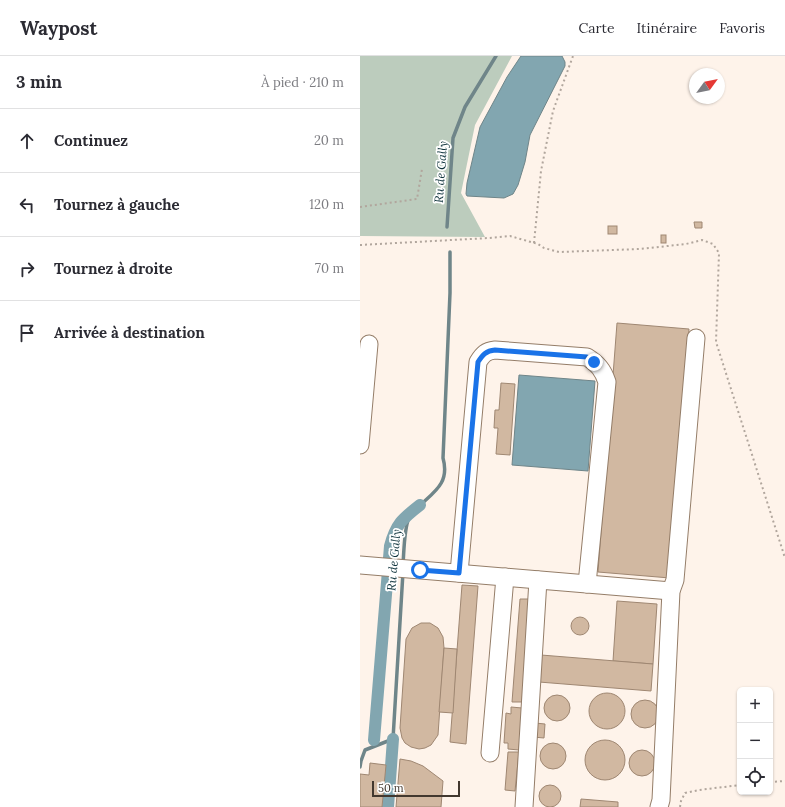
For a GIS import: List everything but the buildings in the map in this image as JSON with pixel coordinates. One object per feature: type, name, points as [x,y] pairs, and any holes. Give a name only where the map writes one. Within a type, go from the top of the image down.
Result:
[{"type":"lane","points":[[659,807],[661,800],[671,591],[676,580],[696,338]]},
{"type":"lane","points":[[360,445],[369,344]]},
{"type":"lane","points":[[459,573],[478,362],[488,350],[587,357],[601,368],[607,382],[587,584]]},
{"type":"lane","points":[[363,565],[671,591]]},
{"type":"lane","points":[[490,753],[505,577]]},
{"type":"lane","points":[[524,807],[538,580]]},
{"type":"path","points":[[534,243],[542,171],[553,110],[573,56]]},
{"type":"path","points":[[360,207],[417,200],[422,169]]},
{"type":"path","points":[[360,244],[510,236],[559,252],[640,249],[686,244],[702,240],[713,244],[719,253],[716,342],[785,558]]},
{"type":"path","points":[[773,782],[785,781]]},
{"type":"path","points":[[680,807],[685,793],[737,785]]},
{"type":"green space","points":[[360,56],[512,56],[475,125],[461,193],[485,237],[360,236]]},
{"type":"water","points":[[521,56],[562,56],[565,66],[530,135],[525,162],[518,185],[513,194],[504,198],[467,196],[467,183],[480,127],[507,77]]},
{"type":"water","points":[[519,375],[595,381],[588,471],[512,465]]},
{"type":"waterway","name":"Ru de Gally","points":[[447,227],[453,138],[465,107],[496,56]]},
{"type":"waterway","name":"Ru de Gally","points":[[403,564],[407,522],[415,510],[435,492],[440,485],[445,469],[443,458],[450,293],[450,252]]},
{"type":"waterway","points":[[374,740],[390,546],[400,522],[420,505]]},
{"type":"waterway","name":"Ru de Gally","points":[[360,767],[365,750],[393,739],[403,572]]},
{"type":"waterway","points":[[388,807],[393,739]]},
{"type":"route","points":[[420,570],[459,573],[478,362],[482,356],[488,350],[495,350],[587,357],[594,362]]}]
